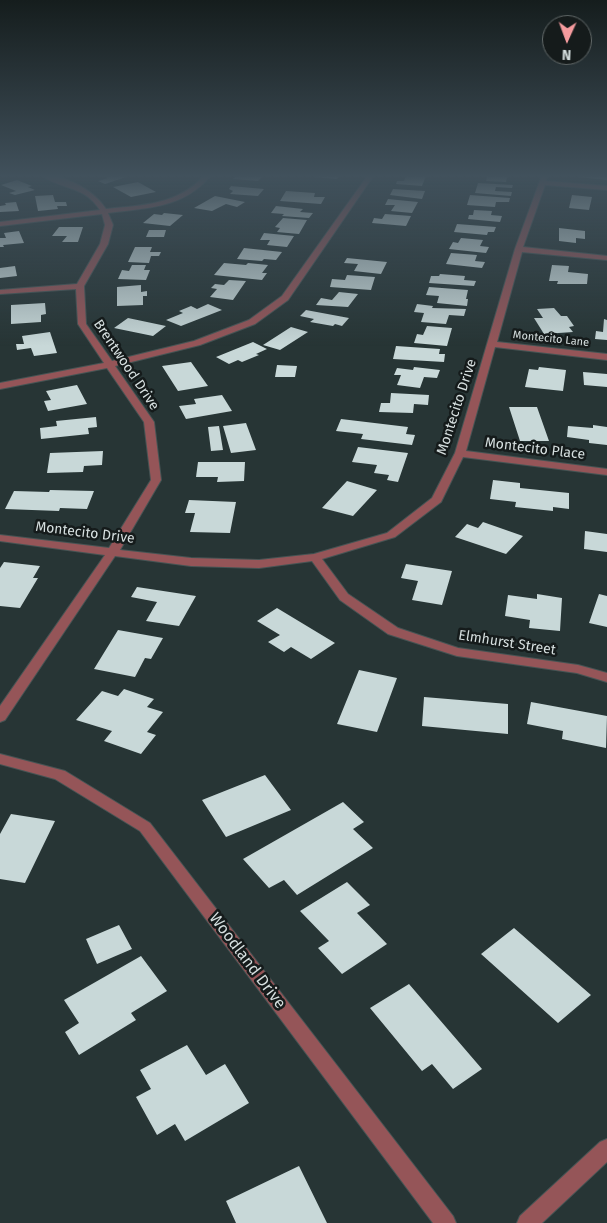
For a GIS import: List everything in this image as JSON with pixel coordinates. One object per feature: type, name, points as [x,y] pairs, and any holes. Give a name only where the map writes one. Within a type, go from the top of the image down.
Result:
[{"type":"street","points":[[0,292],[80,286],[104,244],[107,232]]},
{"type":"street","points":[[0,386],[108,365],[197,343],[252,322],[285,298],[331,232]]},
{"type":"street","name":"Montecito Drive","points":[[0,538],[191,562],[259,564],[315,557],[391,535],[437,500],[460,453],[525,232]]},
{"type":"street","points":[[519,249],[607,258]]},
{"type":"street","name":"Brentwood Drive","points":[[0,717],[113,551],[156,480],[149,422],[108,365],[82,324],[80,286]]},
{"type":"street","name":"Montecito Lane","points":[[492,344],[607,357]]},
{"type":"street","name":"Montecito Place","points":[[460,453],[607,472]]},
{"type":"street","name":"Elmhurst Street","points":[[315,557],[344,597],[393,631],[457,652],[578,669],[607,678]]},
{"type":"street","name":"Woodland Drive","points":[[0,760],[60,775],[145,827],[446,1223]]},
{"type":"street","points":[[526,1223],[607,1149]]},
{"type":"building","points":[[19,232],[24,243],[0,247],[0,238],[6,238],[4,233]]},
{"type":"building","points":[[55,232],[81,232],[78,242],[62,242],[67,236],[52,236]]},
{"type":"building","points":[[148,232],[165,232],[164,237],[146,237]]},
{"type":"building","points":[[278,232],[300,232],[299,234]]},
{"type":"building","points":[[455,232],[488,232],[487,235]]},
{"type":"building","points":[[559,232],[585,232],[585,239],[576,238],[576,243],[559,241]]},
{"type":"building","points":[[264,233],[294,236],[287,247],[267,245],[270,240],[260,240]]},
{"type":"building","points":[[461,238],[483,240],[480,246],[489,247],[486,253],[449,249],[453,242],[458,243]]},
{"type":"building","points":[[135,247],[152,247],[150,252],[161,252],[159,256],[151,256],[149,263],[128,262]]},
{"type":"building","points":[[244,248],[282,252],[276,260],[237,259]]},
{"type":"building","points":[[451,253],[477,255],[475,261],[485,262],[482,268],[446,264]]},
{"type":"building","points":[[347,258],[387,262],[381,274],[354,271],[358,264],[344,263]]},
{"type":"building","points":[[224,263],[268,265],[262,273],[267,273],[262,280],[214,275]]},
{"type":"building","points":[[132,265],[146,265],[144,270],[150,270],[146,280],[118,279],[122,270],[129,271]]},
{"type":"building","points":[[552,265],[569,266],[568,272],[588,274],[587,284],[557,284],[558,281],[549,281]]},
{"type":"building","points":[[15,266],[17,276],[0,278],[0,268]]},
{"type":"building","points":[[440,274],[465,276],[464,280],[476,281],[474,286],[429,283],[431,276],[439,276]]},
{"type":"building","points":[[347,275],[375,277],[371,290],[330,287],[332,279],[345,280]]},
{"type":"building","points":[[229,280],[246,281],[233,300],[210,297],[217,289],[211,288],[215,284],[224,285]]},
{"type":"building","points":[[141,285],[141,292],[147,291],[147,296],[143,296],[143,305],[117,306],[117,287]]},
{"type":"building","points":[[429,287],[468,290],[467,306],[437,303],[439,296],[426,295]]},
{"type":"building","points":[[339,292],[358,294],[348,307],[316,305],[321,298],[332,300]]},
{"type":"building","points":[[45,303],[46,314],[41,315],[41,322],[11,324],[11,305]]},
{"type":"building","points":[[208,304],[222,310],[181,326],[166,320],[183,313],[179,311],[191,306],[197,309]]},
{"type":"building","points":[[417,304],[433,306],[432,308],[466,309],[464,316],[449,315],[446,324],[421,322],[424,313],[414,312]]},
{"type":"building","points":[[554,308],[561,316],[567,316],[574,326],[569,327],[573,332],[544,334],[534,318],[543,318],[537,309]]},
{"type":"building","points":[[306,310],[349,318],[342,326],[310,322],[314,319],[300,316]]},
{"type":"building","points":[[128,318],[166,326],[153,336],[114,328]]},
{"type":"building","points":[[604,319],[607,320],[607,340],[595,339],[596,331],[603,332]]},
{"type":"building","points":[[427,326],[452,328],[447,346],[414,343],[417,334],[423,335]]},
{"type":"building","points":[[291,327],[308,332],[280,350],[263,345]]},
{"type":"building","points":[[50,332],[57,353],[34,356],[31,348],[17,350],[16,344],[24,344],[22,336]]},
{"type":"building","points":[[253,342],[267,349],[256,354],[259,355],[242,362],[238,360],[229,364],[216,357]]},
{"type":"building","points":[[396,346],[440,349],[439,354],[445,354],[444,362],[393,359]]},
{"type":"building","points":[[191,362],[208,386],[178,391],[162,366]]},
{"type":"building","points":[[277,365],[297,366],[295,377],[275,377]]},
{"type":"building","points":[[414,367],[440,370],[437,378],[424,377],[420,388],[397,385],[401,375],[394,375],[397,368],[413,370]]},
{"type":"building","points":[[539,367],[566,370],[563,391],[525,387],[529,369],[538,370]]},
{"type":"building","points":[[583,372],[607,374],[607,387],[584,385]]},
{"type":"building","points":[[77,385],[87,404],[48,411],[44,401],[51,400],[46,391]]},
{"type":"building","points":[[391,393],[429,395],[428,405],[414,404],[413,413],[379,412],[381,403],[390,403]]},
{"type":"building","points":[[222,395],[232,411],[186,419],[179,406],[196,404],[194,399]]},
{"type":"building","points":[[509,407],[537,407],[549,441],[520,441]]},
{"type":"building","points":[[96,417],[97,427],[88,428],[89,434],[41,439],[40,428],[57,426],[56,421]]},
{"type":"building","points":[[341,419],[408,427],[406,434],[415,435],[412,445],[361,439],[363,434],[336,431]]},
{"type":"building","points":[[246,423],[256,450],[231,453],[223,426]]},
{"type":"building","points":[[593,425],[607,427],[607,445],[589,443],[589,440],[567,437],[568,426],[593,428]]},
{"type":"building","points":[[219,426],[223,450],[211,451],[208,427]]},
{"type":"building","points":[[358,447],[408,453],[398,482],[387,480],[389,475],[374,473],[377,465],[352,462]]},
{"type":"building","points":[[103,451],[102,465],[84,466],[83,472],[47,473],[50,453]]},
{"type":"building","points":[[198,462],[245,462],[244,481],[217,482],[218,477],[196,477]]},
{"type":"building","points":[[493,480],[520,483],[520,488],[569,493],[569,509],[553,507],[553,511],[515,507],[516,502],[490,499]]},
{"type":"building","points":[[347,481],[377,490],[353,516],[322,508]]},
{"type":"building","points":[[50,490],[94,491],[87,509],[60,508],[59,511],[5,509],[14,491],[49,492]]},
{"type":"building","points":[[189,500],[236,502],[230,533],[190,532],[195,513],[185,513]]},
{"type":"building","points":[[483,522],[523,536],[506,554],[455,537],[467,524],[478,528]]},
{"type":"building","points":[[585,531],[607,534],[607,552],[584,549]]},
{"type":"building","points":[[4,562],[40,566],[33,578],[38,578],[20,608],[0,606],[0,568]]},
{"type":"building","points":[[406,564],[452,571],[442,605],[412,600],[418,581],[401,578]]},
{"type":"building","points":[[137,587],[196,596],[179,626],[146,621],[157,602],[131,597]]},
{"type":"building","points":[[537,594],[562,598],[560,631],[529,628],[530,620],[505,616],[508,595],[537,599]]},
{"type":"building","points":[[599,594],[607,596],[607,627],[589,623]]},
{"type":"building","points":[[277,608],[335,643],[311,659],[291,647],[284,652],[268,642],[280,635],[257,621]]},
{"type":"building","points":[[118,630],[163,638],[151,659],[145,658],[135,677],[94,669]]},
{"type":"building","points":[[359,670],[397,678],[377,732],[337,724]]},
{"type":"building","points":[[124,689],[154,699],[147,707],[163,712],[147,732],[156,735],[141,754],[104,741],[112,731],[76,720],[102,691],[118,696]]},
{"type":"building","points":[[424,697],[508,704],[508,734],[422,726]]},
{"type":"building","points":[[531,702],[607,716],[606,748],[562,739],[563,731],[527,724]]},
{"type":"building","points":[[265,775],[291,810],[226,837],[202,800]]},
{"type":"building","points":[[343,802],[364,822],[353,829],[373,848],[297,895],[284,880],[269,888],[243,859]]},
{"type":"building","points":[[11,814],[55,821],[25,883],[0,879],[0,834]]},
{"type":"building","points":[[347,882],[370,905],[357,913],[387,944],[342,974],[318,948],[329,941],[300,911]]},
{"type":"building","points":[[119,925],[132,949],[97,964],[86,939]]},
{"type":"building","points":[[514,928],[591,995],[558,1023],[481,954]]},
{"type":"building","points":[[141,956],[167,991],[131,1013],[136,1020],[79,1055],[65,1032],[79,1023],[64,1000]]},
{"type":"building","points":[[409,984],[482,1069],[453,1089],[432,1064],[422,1071],[370,1008]]},
{"type":"building","points":[[187,1045],[206,1075],[225,1064],[249,1103],[185,1141],[175,1124],[157,1135],[136,1097],[151,1089],[140,1070]]},
{"type":"building","points":[[299,1166],[327,1223],[236,1223],[226,1201]]}]
